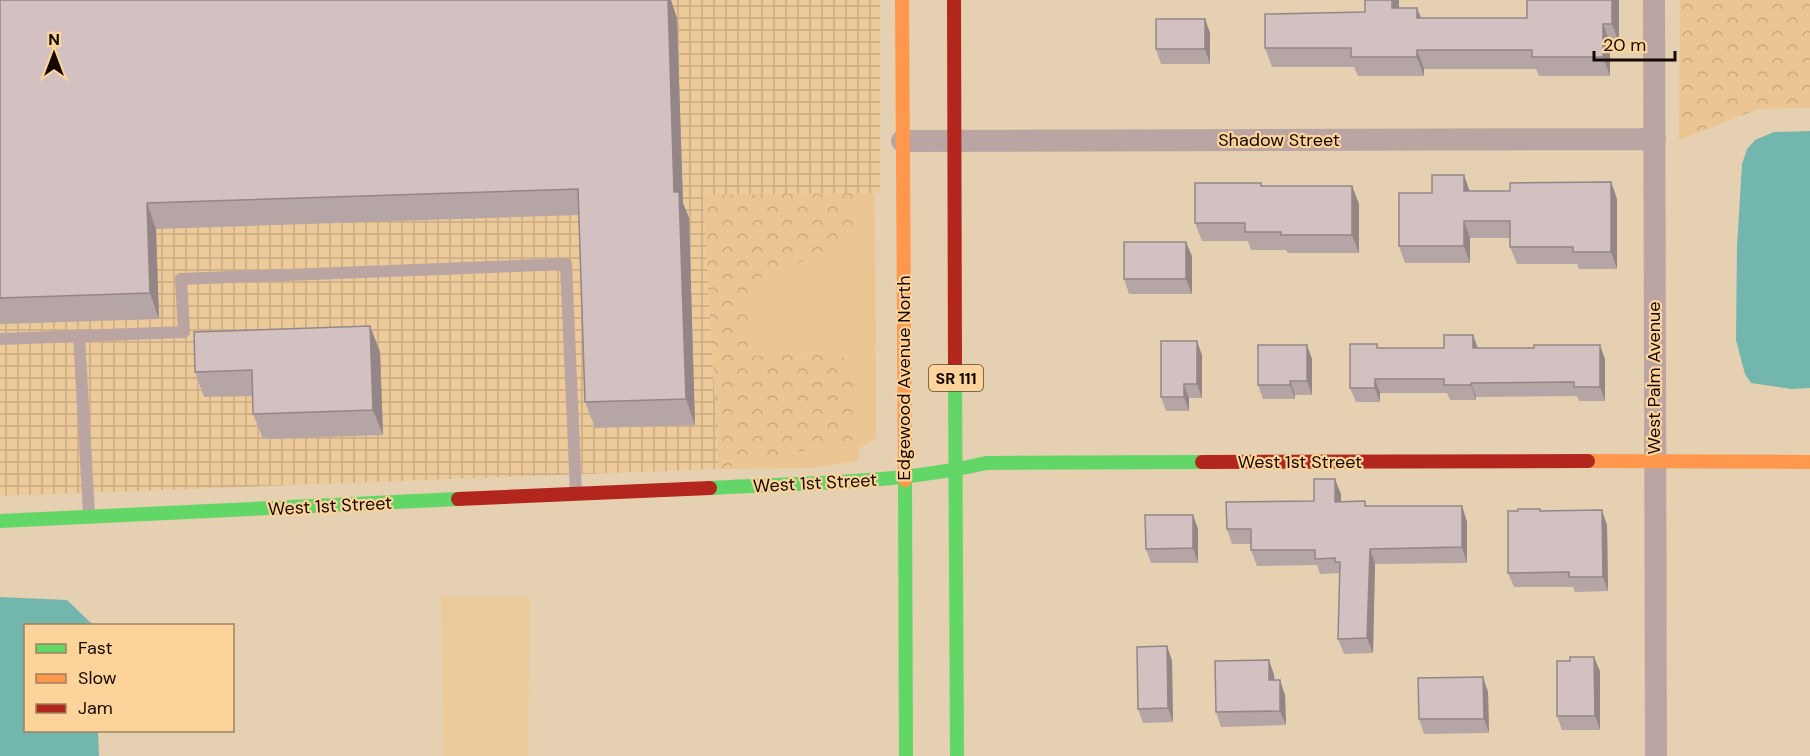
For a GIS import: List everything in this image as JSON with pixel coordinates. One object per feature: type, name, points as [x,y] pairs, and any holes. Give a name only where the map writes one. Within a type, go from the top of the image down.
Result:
[{"type":"street","name":"Edgewood Avenue North","points":[[902,0],[906,756]]},
{"type":"street","name":"SR 111","points":[[954,0],[957,756]]},
{"type":"street","name":"West Palm Avenue","points":[[1654,0],[1656,756]]},
{"type":"street","name":"Shadow Street","points":[[902,141],[1655,139]]},
{"type":"street","name":"West 1st Street","points":[[0,521],[904,477],[956,470],[986,463],[1810,462]]},
{"type":"lane","points":[[0,339],[184,332],[181,279],[566,264],[576,494]]},
{"type":"lane","points":[[79,336],[89,518]]},
{"type":"shaded area","points":[[0,0],[880,0],[880,193],[703,195],[719,469],[0,496]]},
{"type":"shaded area","points":[[441,597],[530,597],[528,756],[444,756]]},
{"type":"green space","points":[[1680,0],[1810,0],[1810,108],[1758,109],[1679,140]]},
{"type":"green space","points":[[860,193],[875,193],[876,438],[860,448],[858,461],[814,468],[719,469],[854,440],[837,350],[755,356],[748,282],[853,241]]},
{"type":"green space","points":[[860,193],[853,241],[748,283],[755,356],[838,350],[855,373],[854,440],[719,469],[703,195]]},
{"type":"water","points":[[1810,131],[1810,388],[1791,389],[1751,383],[1745,374],[1736,340],[1737,247],[1742,164],[1747,149],[1755,140],[1774,132]]},
{"type":"water","points":[[0,597],[67,600],[92,624],[24,624],[24,732],[98,732],[99,756],[0,756]]},
{"type":"building","points":[[0,0],[668,0],[674,192],[679,192],[686,399],[585,402],[578,189],[147,203],[150,293],[0,298]]},
{"type":"building","points":[[1365,0],[1392,0],[1392,8],[1417,8],[1417,18],[1527,18],[1527,0],[1612,0],[1612,24],[1603,24],[1603,57],[1532,57],[1532,50],[1417,50],[1417,57],[1351,57],[1351,48],[1265,48],[1265,14],[1365,12]]},
{"type":"building","points":[[1156,19],[1205,19],[1205,49],[1156,49]]},
{"type":"building","points":[[1432,175],[1464,175],[1464,191],[1510,191],[1510,183],[1611,182],[1611,252],[1573,252],[1573,247],[1510,247],[1510,221],[1464,221],[1464,246],[1399,246],[1399,193],[1432,193]]},
{"type":"building","points":[[1195,183],[1352,186],[1352,235],[1281,235],[1281,232],[1245,232],[1245,223],[1195,223]]},
{"type":"building","points":[[1124,242],[1186,242],[1186,279],[1124,279]]},
{"type":"building","points":[[370,326],[373,410],[253,414],[252,370],[195,372],[194,332]]},
{"type":"building","points":[[1444,335],[1473,335],[1473,348],[1600,345],[1600,387],[1574,387],[1574,382],[1444,385],[1444,379],[1375,379],[1375,388],[1350,388],[1350,344],[1377,344],[1377,348],[1444,348]]},
{"type":"building","points":[[1161,341],[1197,341],[1197,384],[1184,384],[1184,397],[1161,397]]},
{"type":"building","points":[[1258,345],[1307,345],[1307,381],[1290,381],[1290,385],[1258,385]]},
{"type":"building","points":[[1314,479],[1335,479],[1335,502],[1365,501],[1365,506],[1462,506],[1462,547],[1370,549],[1367,638],[1338,639],[1340,562],[1335,562],[1335,558],[1315,559],[1315,550],[1251,550],[1251,529],[1227,529],[1226,502],[1314,501]]},
{"type":"building","points":[[1518,509],[1602,510],[1603,577],[1569,577],[1569,572],[1508,573],[1508,511],[1518,511]]},
{"type":"building","points":[[1145,515],[1193,515],[1193,548],[1146,549]]},
{"type":"building","points":[[1167,646],[1168,708],[1138,709],[1137,647]]},
{"type":"building","points":[[1570,657],[1594,657],[1595,716],[1557,716],[1557,661],[1570,661]]},
{"type":"building","points":[[1269,660],[1269,680],[1280,680],[1280,711],[1216,712],[1215,661]]},
{"type":"building","points":[[1483,677],[1484,719],[1419,719],[1418,678]]},
{"type":"traffic: fast","points":[[955,372],[957,756]]},
{"type":"traffic: fast","points":[[710,488],[883,479],[986,463],[1202,462]]},
{"type":"traffic: fast","points":[[905,480],[906,756]]},
{"type":"traffic: fast","points":[[0,521],[458,499]]},
{"type":"traffic: slow","points":[[902,0],[905,480]]},
{"type":"traffic: slow","points":[[1588,461],[1810,462]]},
{"type":"traffic: jam","points":[[954,0],[955,372]]},
{"type":"traffic: jam","points":[[1202,462],[1588,461]]},
{"type":"traffic: jam","points":[[458,499],[710,488]]}]
